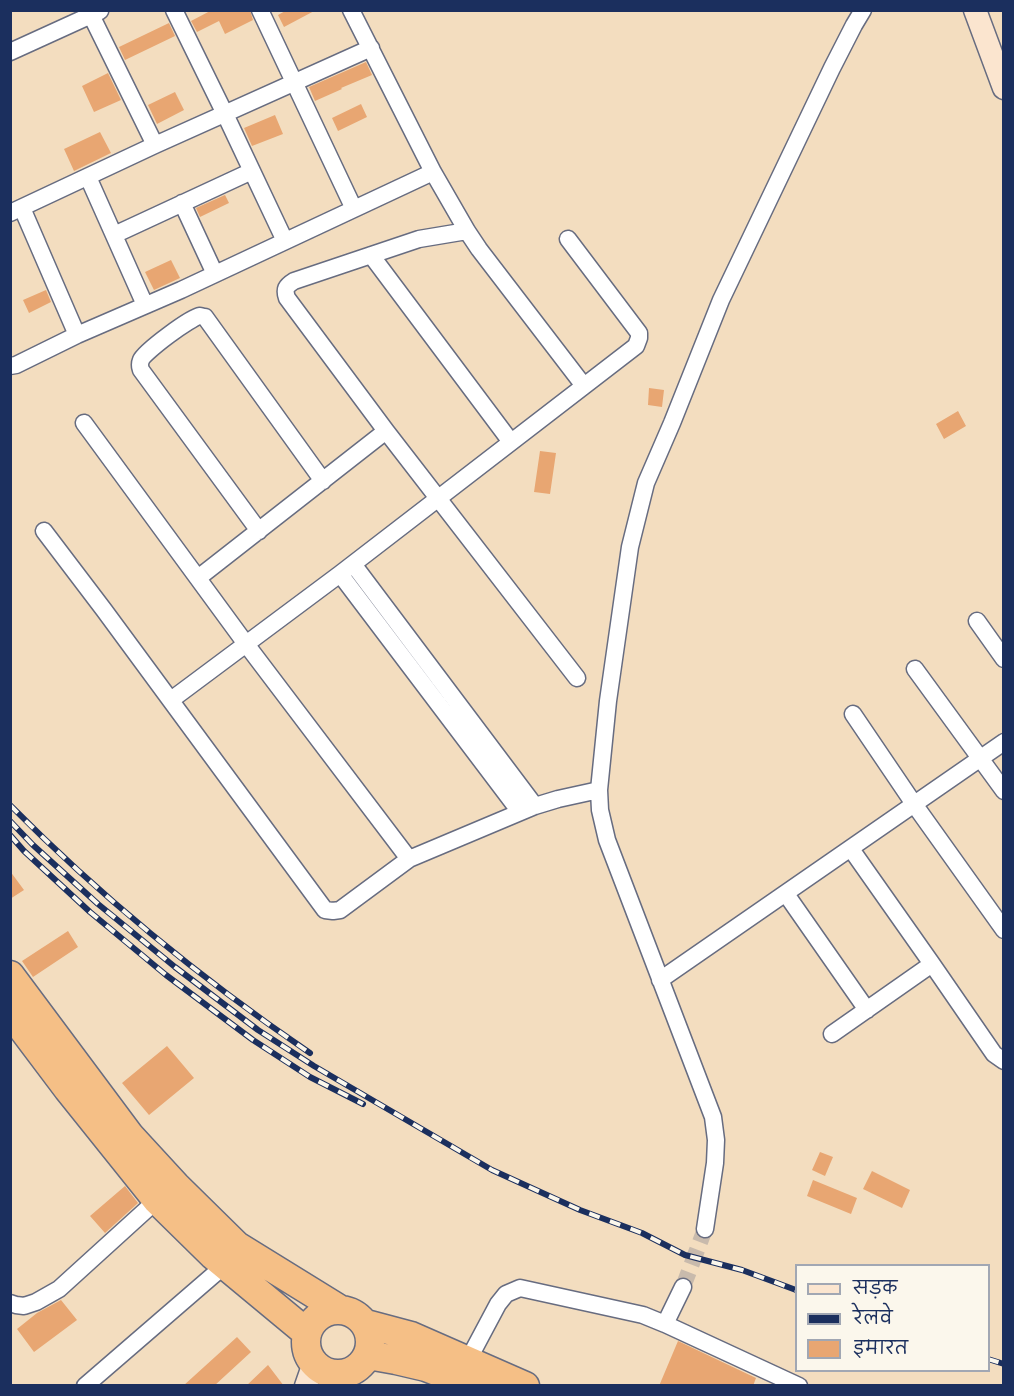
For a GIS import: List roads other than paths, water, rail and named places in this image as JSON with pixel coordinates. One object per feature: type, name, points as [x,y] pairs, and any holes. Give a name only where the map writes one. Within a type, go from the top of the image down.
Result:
[{"type":"highway","points":[[10,975],[130,1136],[176,1186],[237,1246],[339,1309]]},
{"type":"highway","points":[[10,1012],[157,1200],[225,1264],[307,1333]]},
{"type":"highway","points":[[339,1309],[350,1311],[366,1324],[370,1334],[368,1355],[353,1371],[323,1377],[308,1354],[307,1333],[311,1323],[319,1316],[339,1309]]},
{"type":"highway","points":[[366,1324],[411,1336],[467,1375]]},
{"type":"highway","points":[[368,1355],[525,1386]]},
{"type":"main road","points":[[975,10],[1000,78]]},
{"type":"street","points":[[174,10],[285,242]]},
{"type":"street","points":[[260,10],[354,209]]},
{"type":"street","points":[[351,10],[433,172],[467,231],[584,386]]},
{"type":"street","points":[[705,1229],[715,1163],[716,1140],[713,1117],[607,840],[600,810],[599,790],[608,701],[630,547],[646,483],[721,300],[832,68],[863,10]]},
{"type":"street","points":[[10,52],[96,13],[155,145]]},
{"type":"street","points":[[77,335],[16,210],[371,48]]},
{"type":"street","points":[[114,235],[252,171]]},
{"type":"street","points":[[10,366],[285,242],[433,172]]},
{"type":"street","points":[[88,177],[145,305]]},
{"type":"street","points":[[182,203],[215,274]]},
{"type":"street","points":[[467,231],[418,239],[370,255],[294,281],[287,285],[285,293],[386,431],[577,678]]},
{"type":"street","points":[[171,700],[347,569],[636,346],[639,333],[568,239]]},
{"type":"street","points":[[370,255],[511,442]]},
{"type":"street","points":[[259,531],[141,370],[141,360],[147,352],[183,325],[199,316],[205,317],[323,481]]},
{"type":"street","points":[[84,423],[246,644],[409,859]]},
{"type":"street","points":[[198,578],[386,431]]},
{"type":"street","points":[[44,531],[325,910],[340,910],[409,859],[528,809],[558,799],[599,790]]},
{"type":"street","points":[[347,569],[528,809]]},
{"type":"street","points":[[976,621],[1004,659]]},
{"type":"street","points":[[915,669],[1004,791]]},
{"type":"street","points":[[853,714],[1004,930]]},
{"type":"street","points":[[660,980],[1004,742]]},
{"type":"street","points":[[851,849],[994,1054],[1004,1061]]},
{"type":"street","points":[[786,894],[867,1010]]},
{"type":"street","points":[[832,1034],[932,964]]},
{"type":"street","points":[[10,1303],[24,1306],[59,1289],[157,1200]]},
{"type":"street","points":[[85,1386],[225,1264]]},
{"type":"street","points":[[665,1324],[682,1287]]},
{"type":"street","points":[[467,1375],[498,1304],[506,1294],[520,1288],[643,1315],[799,1386]]},
{"type":"tunnel","points":[[683,1287],[705,1229]]},
{"type":"railway","points":[[10,805],[81,873],[154,936],[231,997],[310,1053]]},
{"type":"railway","points":[[10,821],[98,904],[175,967],[258,1030],[314,1066],[492,1170],[580,1210],[642,1233],[685,1255],[742,1270],[795,1290]]},
{"type":"railway","points":[[10,835],[24,851],[90,912],[166,975],[253,1040],[310,1077],[363,1104]]},
{"type":"railway","points":[[990,1360],[1004,1364]]}]
